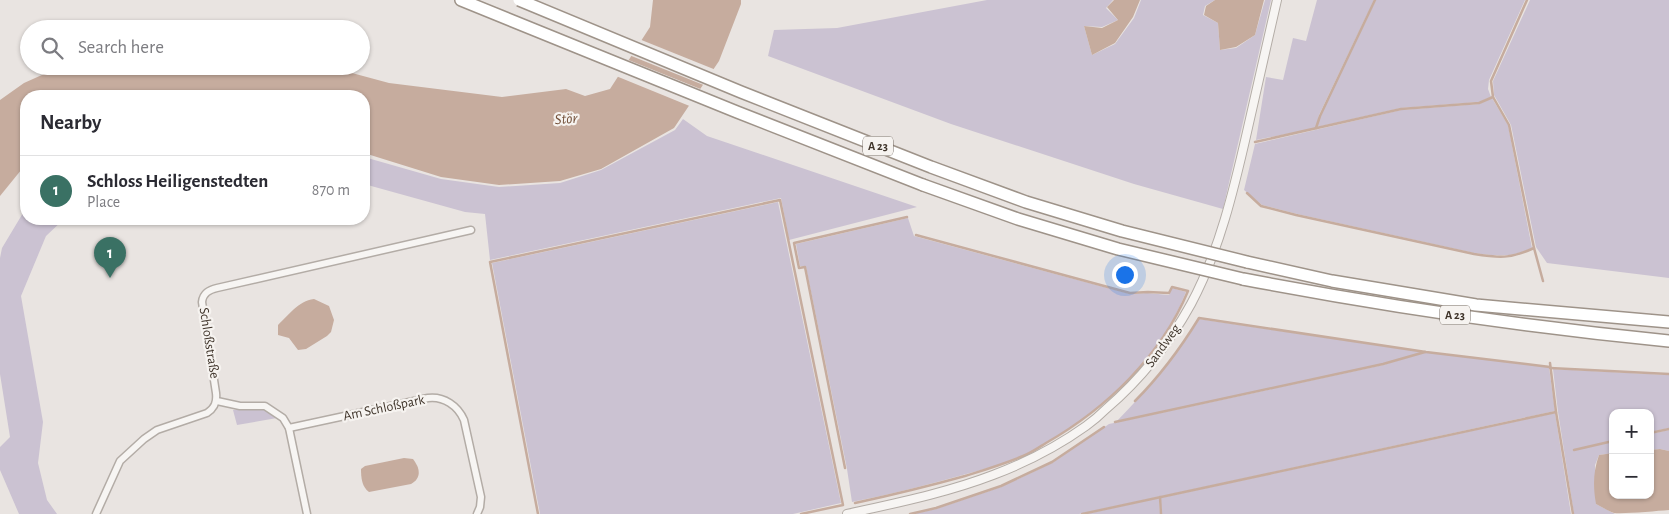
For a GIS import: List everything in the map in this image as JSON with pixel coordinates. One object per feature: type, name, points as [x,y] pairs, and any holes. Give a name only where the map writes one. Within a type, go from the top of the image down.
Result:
[{"type":"highway","name":"A 23","points":[[461,0],[737,112],[923,184],[1018,219],[1118,249],[1243,279],[1328,296],[1590,334],[1669,341]]},
{"type":"highway","name":"A 23","points":[[519,0],[931,167],[1026,202],[1122,231],[1247,262],[1332,280],[1476,305],[1669,322]]},
{"type":"street","name":"Sandweg","points":[[847,514],[913,499],[964,484],[993,475],[1033,457],[1087,426],[1123,394],[1144,372],[1172,335],[1191,303],[1222,230],[1238,170],[1277,0]]},
{"type":"street","name":"Schloßstraße","points":[[217,400],[202,302],[202,297],[208,292],[217,288],[471,230]]},
{"type":"street","name":"Am Schloßpark","points":[[289,428],[428,398],[448,402],[459,410],[464,420],[481,497],[477,514]]},
{"type":"street","points":[[96,514],[120,462],[125,456],[157,430],[207,413],[213,409],[217,400],[240,406],[265,406],[283,418],[289,428],[307,514]]},
{"type":"shaded area","points":[[987,0],[1113,0],[1106,8],[1118,20],[1102,27],[1084,26],[1092,55],[1115,44],[1134,18],[1141,0],[1215,0],[1205,6],[1203,15],[1218,23],[1220,50],[1236,48],[1255,35],[1265,0],[1271,0],[1223,209],[1134,184],[951,124],[768,56],[774,30],[837,28]]},
{"type":"shaded area","points":[[1317,0],[1374,0],[1319,115],[1316,128],[1256,140],[1266,77],[1283,80],[1293,38],[1306,41]]},
{"type":"shaded area","points":[[1376,0],[1525,0],[1489,80],[1488,89],[1491,97],[1479,102],[1401,108],[1317,127],[1320,116]]},
{"type":"shaded area","points":[[1530,0],[1669,0],[1669,278],[1547,263],[1536,247],[1511,125],[1494,95],[1493,81]]},
{"type":"shaded area","points":[[1492,98],[1508,125],[1532,248],[1524,251],[1503,255],[1474,253],[1262,205],[1244,190],[1255,144],[1401,110],[1479,104]]},
{"type":"shaded area","points":[[683,119],[707,136],[917,207],[789,240],[781,198],[490,260],[485,214],[465,212],[370,186],[370,159],[441,179],[499,187],[560,183],[601,170],[675,130]]},
{"type":"shaded area","points":[[778,202],[841,503],[793,514],[540,514],[492,263]]},
{"type":"shaded area","points":[[20,218],[20,225],[58,225],[46,236],[21,296],[43,422],[38,463],[47,500],[57,514],[19,514],[0,470],[0,447],[10,437],[0,374],[0,258],[2,248]]},
{"type":"shaded area","points":[[908,218],[914,236],[1130,294],[1169,295],[1172,288],[1186,292],[1174,318],[1140,366],[1098,408],[1074,426],[1024,455],[997,465],[926,485],[852,502],[806,267],[800,266],[796,244]]},
{"type":"shaded area","points":[[1199,319],[1423,352],[1383,364],[1116,422],[1160,373]]},
{"type":"shaded area","points":[[1426,352],[1549,367],[1555,411],[1079,514],[913,514],[936,509],[1001,487],[1052,463],[1109,424],[1383,365]]},
{"type":"shaded area","points":[[1553,369],[1669,375],[1669,428],[1654,431],[1654,409],[1609,409],[1609,442],[1573,450],[1609,443],[1609,454],[1599,455],[1595,465],[1596,504],[1615,514],[1574,514]]},
{"type":"shaded area","points":[[257,408],[268,411],[277,418],[237,425],[233,410]]},
{"type":"shaded area","points":[[1555,413],[1571,514],[1162,514],[1160,498]]},
{"type":"shaded area","points":[[1669,430],[1669,451],[1654,450],[1654,433]]},
{"type":"shaded area","points":[[1159,498],[1160,514],[1086,514]]},
{"type":"water","name":"Stör","points":[[653,0],[741,0],[719,61],[674,128],[601,169],[560,181],[499,185],[441,177],[370,155],[370,90],[20,90],[20,171],[0,196],[0,100],[24,83],[42,75],[359,75],[389,83],[502,97],[566,89],[585,96],[610,89],[650,27]]},
{"type":"water","points":[[1114,0],[1140,0],[1133,17],[1115,43],[1092,55],[1084,26],[1102,28],[1118,20],[1107,7]]},
{"type":"water","points":[[1215,0],[1264,0],[1255,35],[1236,47],[1220,50],[1218,23],[1204,15],[1206,6]]},
{"type":"water","points":[[314,299],[329,306],[334,320],[331,332],[306,349],[298,350],[289,338],[278,335],[278,325],[298,305]]},
{"type":"water","points":[[1654,450],[1669,451],[1669,510],[1614,513],[1596,504],[1594,480],[1599,455],[1609,454],[1609,499],[1654,499]]},
{"type":"water","points":[[404,458],[413,459],[417,466],[419,473],[415,482],[369,492],[365,488],[362,482],[361,469],[365,466]]},
{"type":"pier","points":[[639,39],[716,70],[706,86],[629,55]]},
{"type":"pier","points":[[626,59],[703,90],[692,107],[616,76]]},
{"type":"waterway","points":[[1316,128],[1375,0]]},
{"type":"waterway","points":[[1527,0],[1491,81],[1493,97],[1509,125],[1534,248],[1543,281]]},
{"type":"waterway","points":[[1255,142],[1401,109],[1479,103],[1493,97]]},
{"type":"waterway","points":[[1247,193],[1261,206],[1474,254],[1504,257],[1534,248]]},
{"type":"waterway","points":[[538,514],[490,262],[780,200],[843,505],[801,514]]},
{"type":"waterway","points":[[845,468],[805,267],[799,268],[794,243],[907,217]]},
{"type":"waterway","points":[[855,503],[965,476],[1001,464],[1029,453],[1069,429],[1111,397],[1130,378],[1163,337],[1177,315],[1188,291],[1172,287],[1169,293],[1130,293],[916,235]]},
{"type":"waterway","points":[[1135,401],[1169,362],[1199,318],[1426,352],[1550,367]]},
{"type":"waterway","points":[[1115,422],[1383,364],[1425,352]]},
{"type":"waterway","points":[[1550,363],[1573,514]]},
{"type":"waterway","points":[[1550,368],[1669,374]]},
{"type":"waterway","points":[[1082,514],[1556,412]]},
{"type":"waterway","points":[[910,514],[936,508],[1001,486],[1052,462],[1104,427]]},
{"type":"waterway","points":[[1654,432],[1669,429]]},
{"type":"waterway","points":[[1574,450],[1609,442]]},
{"type":"waterway","points":[[1160,497],[1161,514]]},
{"type":"place","name":"Schloss Heiligenstedten","points":[[110,278]]}]
